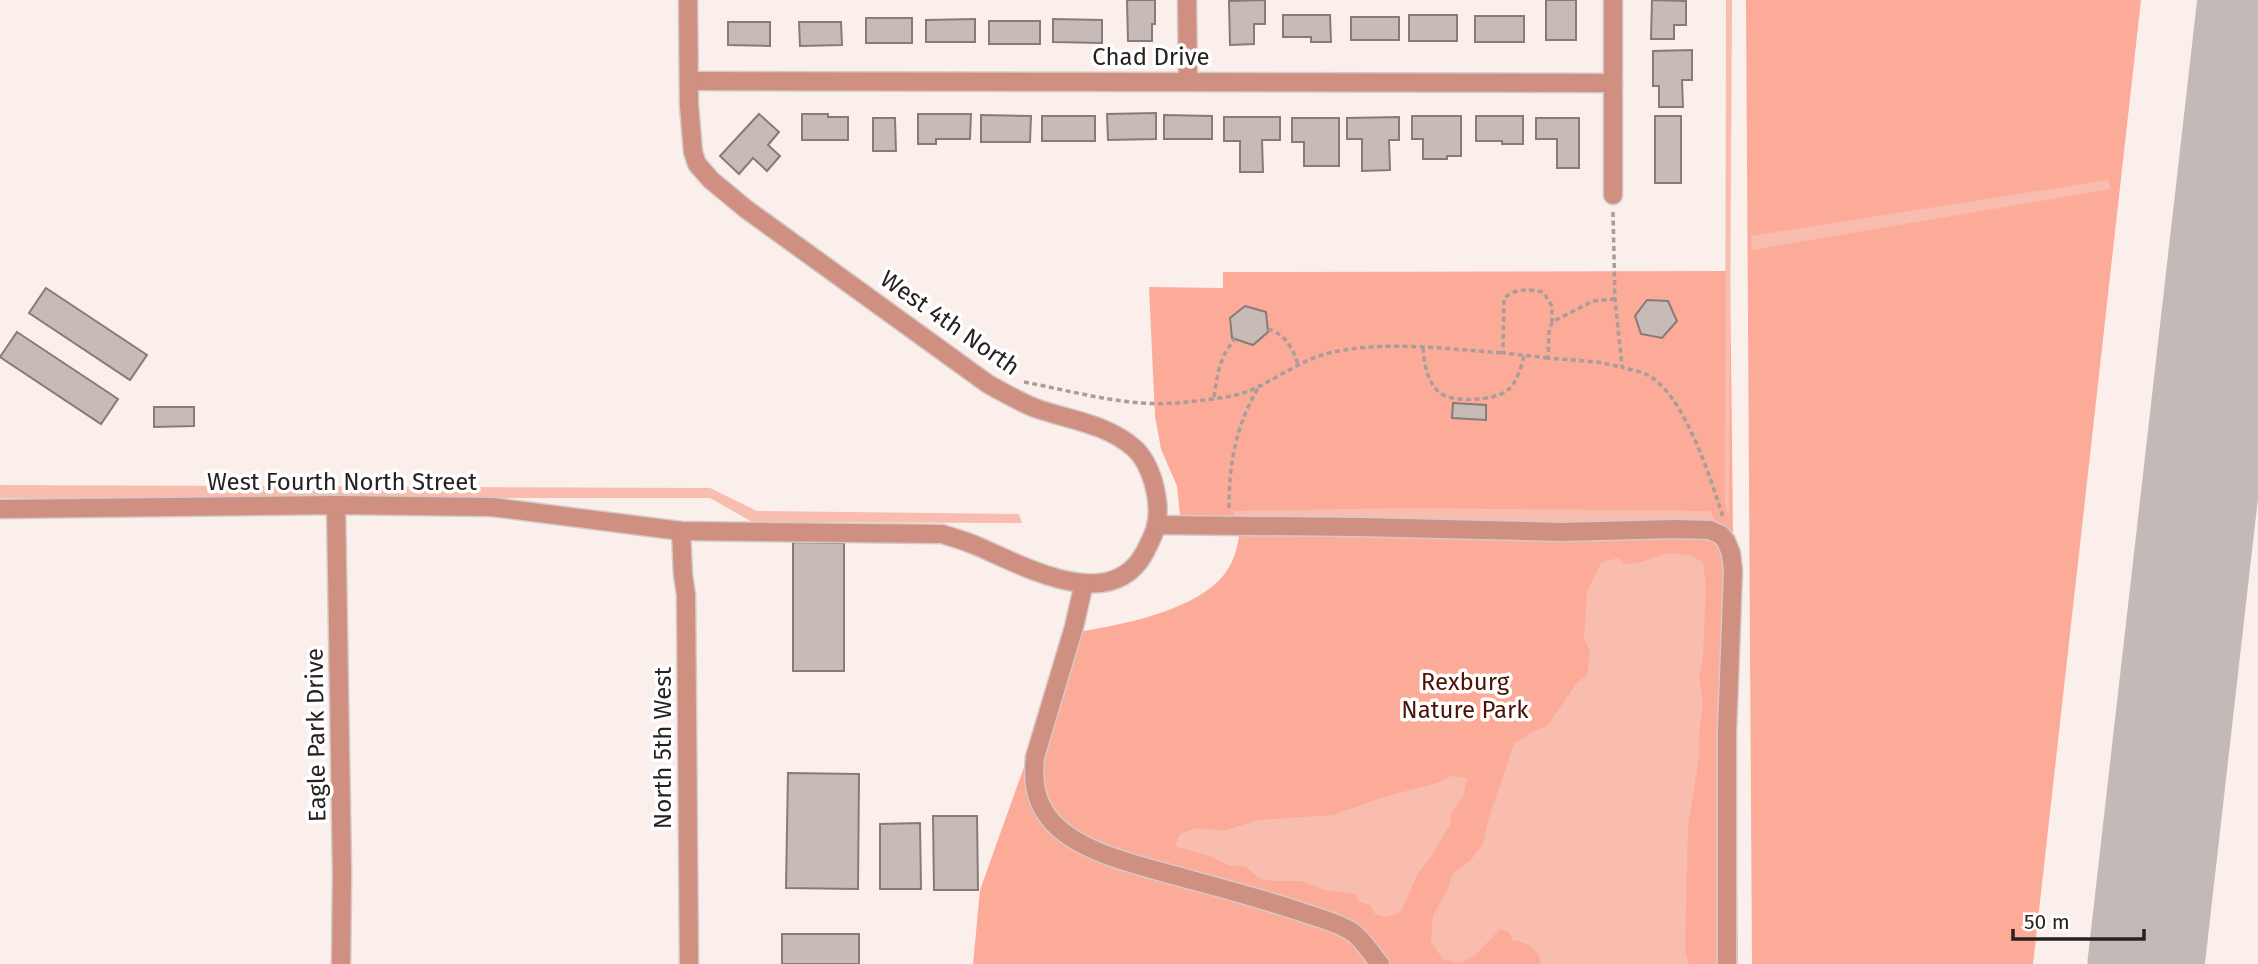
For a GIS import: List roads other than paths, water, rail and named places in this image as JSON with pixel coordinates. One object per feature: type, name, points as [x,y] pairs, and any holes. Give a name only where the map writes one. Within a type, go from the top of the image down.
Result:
[{"type":"street","points":[[688,0],[689,81]]},
{"type":"street","points":[[1187,0],[1188,81]]},
{"type":"street","points":[[1613,0],[1613,195]]},
{"type":"street","name":"Chad Drive","points":[[689,81],[1613,83]]},
{"type":"street","name":"West 4th North","points":[[681,531],[942,534],[1055,579],[1084,583],[1116,580],[1139,562],[1156,525],[1155,488],[1148,469],[1136,450],[1097,426],[1039,409],[988,384],[746,209],[711,180],[697,164],[693,152],[689,81]]},
{"type":"street","name":"West Fourth North Street","points":[[0,509],[336,505],[492,507],[681,531]]},
{"type":"street","name":"Eagle Park Drive","points":[[336,505],[341,964]]},
{"type":"street","points":[[1156,525],[1562,532],[1675,529],[1710,530],[1721,535],[1731,553],[1733,570],[1727,732],[1727,964]]},
{"type":"street","name":"North 5th West","points":[[681,531],[686,595],[689,964]]},
{"type":"street","points":[[1084,583],[1074,627],[1035,757],[1035,791],[1049,819],[1062,831],[1087,846],[1130,863],[1291,908],[1334,923],[1353,933],[1380,964]]},
{"type":"park label","name":"Rexburg Nature Park","points":[[1465,696]]}]
